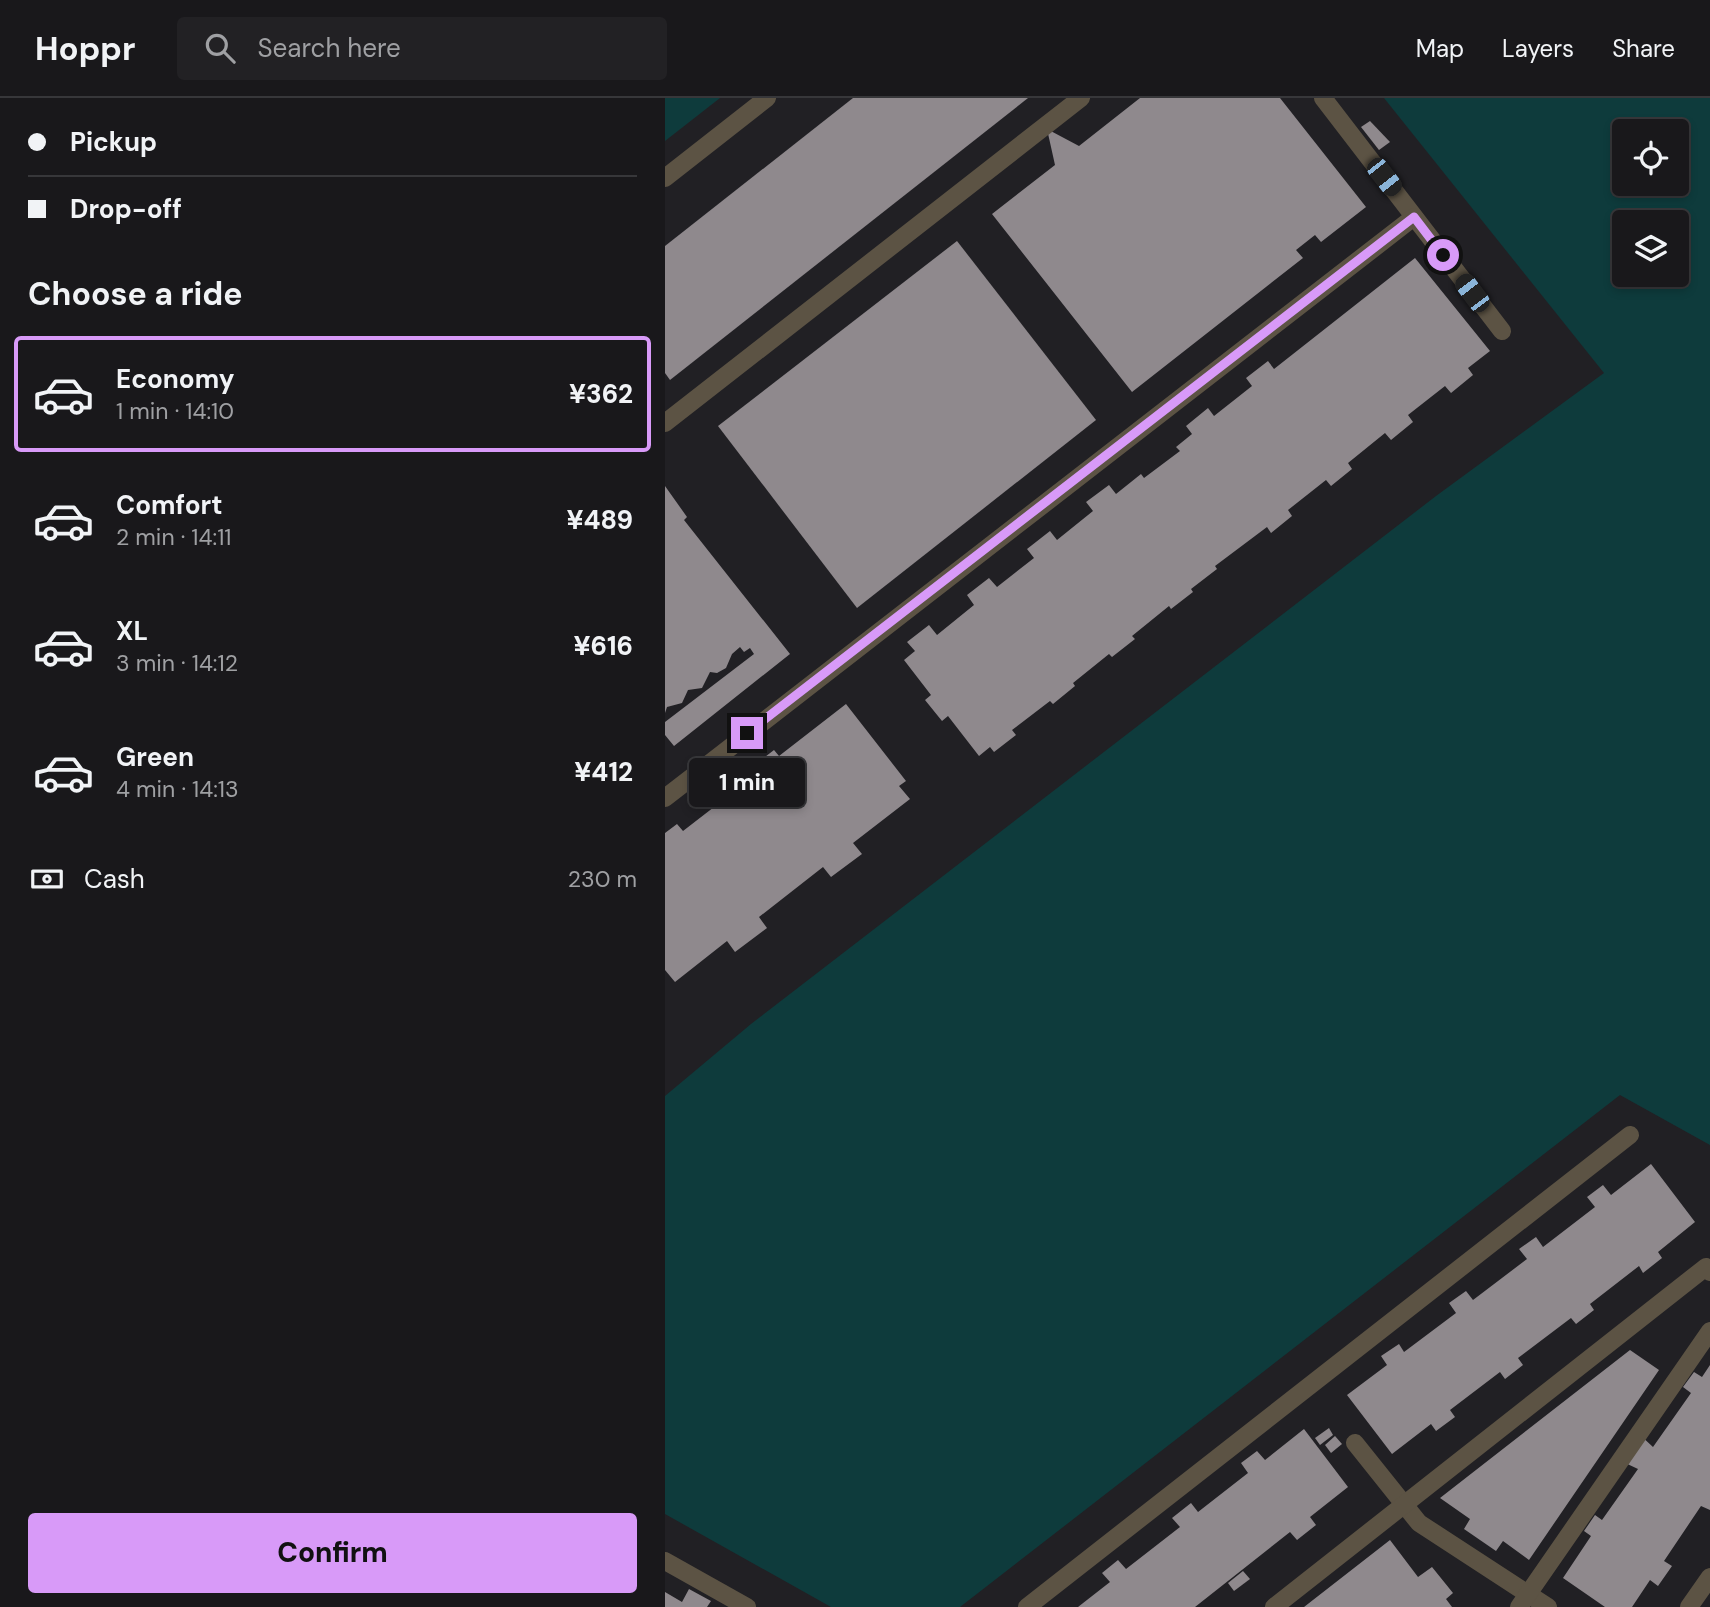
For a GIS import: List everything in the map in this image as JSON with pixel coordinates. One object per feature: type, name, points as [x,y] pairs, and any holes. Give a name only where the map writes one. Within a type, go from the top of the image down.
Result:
[{"type":"lane","points":[[665,178],[767,98]]},
{"type":"lane","points":[[665,423],[1081,98]]},
{"type":"lane","points":[[1323,98],[1502,331]]},
{"type":"lane","points":[[665,798],[1414,217]]},
{"type":"lane","points":[[1027,1607],[1630,1135]]},
{"type":"lane","points":[[1274,1607],[1706,1268],[1710,1272]]},
{"type":"lane","points":[[1524,1600],[1710,1331]]},
{"type":"lane","points":[[1355,1443],[1419,1523],[1524,1600],[1548,1607]]},
{"type":"lane","points":[[665,1561],[747,1607]]},
{"type":"lane","points":[[1689,1607],[1710,1577]]},
{"type":"water","points":[[665,98],[720,98],[665,141]]},
{"type":"water","points":[[1384,98],[1710,98],[1710,1145],[1620,1095],[960,1607],[831,1607],[665,1514],[665,1096],[751,1024],[1436,496],[1604,373]]},
{"type":"building","points":[[853,98],[1028,98],[670,380],[665,373],[665,246]]},
{"type":"building","points":[[1140,98],[1280,98],[1366,207],[1321,242],[1315,235],[1296,250],[1303,258],[1132,392],[992,214],[1055,165],[1047,129],[1079,146]]},
{"type":"building","points":[[1370,121],[1390,142],[1379,150],[1361,127]]},
{"type":"building","points":[[957,241],[1096,420],[857,608],[718,426]]},
{"type":"building","points":[[1415,258],[1490,351],[1468,368],[1473,375],[1451,393],[1445,386],[1408,415],[1413,422],[1391,440],[1385,433],[1348,463],[1352,469],[1331,486],[1326,480],[1288,510],[1292,516],[1271,533],[1267,527],[1215,566],[1217,569],[1191,589],[1193,592],[1171,609],[1169,606],[1132,636],[1135,639],[1112,657],[1109,654],[1073,683],[1075,686],[1053,704],[1050,701],[1012,730],[1016,735],[994,752],[990,747],[979,756],[948,716],[942,721],[925,700],[931,695],[904,660],[915,651],[907,642],[929,625],[937,635],[974,605],[967,595],[989,578],[997,587],[1034,558],[1027,549],[1050,531],[1057,540],[1093,511],[1086,502],[1109,485],[1116,494],[1141,474],[1144,478],[1180,451],[1176,447],[1192,434],[1186,426],[1208,408],[1214,416],[1252,386],[1246,378],[1268,361],[1274,369]]},
{"type":"building","points":[[665,486],[687,517],[684,520],[790,654],[674,746],[665,735],[665,722],[754,654],[750,648],[744,652],[740,647],[732,654],[726,668],[717,673],[710,672],[702,688],[688,690],[682,703],[667,707],[665,713]]},
{"type":"building","points":[[846,704],[906,781],[899,786],[910,799],[853,843],[862,854],[831,877],[823,867],[759,917],[767,928],[735,952],[727,941],[675,982],[665,970],[665,833],[677,824],[683,831],[758,773],[753,766],[774,750],[779,756]]},
{"type":"building","points":[[1651,1164],[1695,1222],[1658,1252],[1662,1258],[1643,1273],[1639,1266],[1590,1304],[1594,1310],[1576,1324],[1571,1318],[1518,1358],[1523,1365],[1505,1379],[1500,1372],[1450,1410],[1455,1417],[1436,1431],[1431,1424],[1392,1454],[1347,1395],[1387,1365],[1381,1356],[1399,1344],[1404,1352],[1456,1313],[1449,1303],[1466,1291],[1473,1300],[1527,1259],[1519,1249],[1536,1237],[1543,1247],[1595,1207],[1587,1197],[1603,1185],[1611,1195]]},
{"type":"building","points":[[1630,1350],[1659,1370],[1529,1560],[1503,1541],[1496,1551],[1464,1529],[1470,1519],[1440,1498]]},
{"type":"building","points":[[1710,1365],[1710,1510],[1701,1506],[1664,1561],[1672,1566],[1658,1586],[1650,1580],[1632,1607],[1605,1607],[1563,1578],[1591,1536],[1584,1531],[1595,1515],[1602,1520],[1638,1469],[1621,1461],[1639,1434],[1653,1447],[1691,1393],[1683,1387],[1694,1372],[1702,1377]]},
{"type":"building","points":[[1329,1428],[1333,1435],[1320,1445],[1315,1438]]},
{"type":"building","points":[[1304,1429],[1348,1487],[1310,1517],[1316,1525],[1297,1540],[1290,1532],[1195,1607],[1078,1607],[1110,1582],[1102,1573],[1118,1560],[1126,1569],[1180,1527],[1172,1518],[1191,1503],[1198,1512],[1248,1473],[1241,1463],[1257,1451],[1265,1460]]},
{"type":"building","points":[[1335,1436],[1342,1444],[1331,1453],[1325,1445]]},
{"type":"building","points":[[1390,1540],[1418,1577],[1432,1567],[1453,1593],[1446,1599],[1452,1607],[1304,1607]]},
{"type":"building","points":[[1243,1571],[1250,1579],[1234,1591],[1228,1583]]},
{"type":"building","points":[[689,1589],[711,1601],[707,1607],[665,1607],[665,1592],[682,1602]]},
{"type":"route","points":[[747,733],[1414,217],[1443,255]]}]
